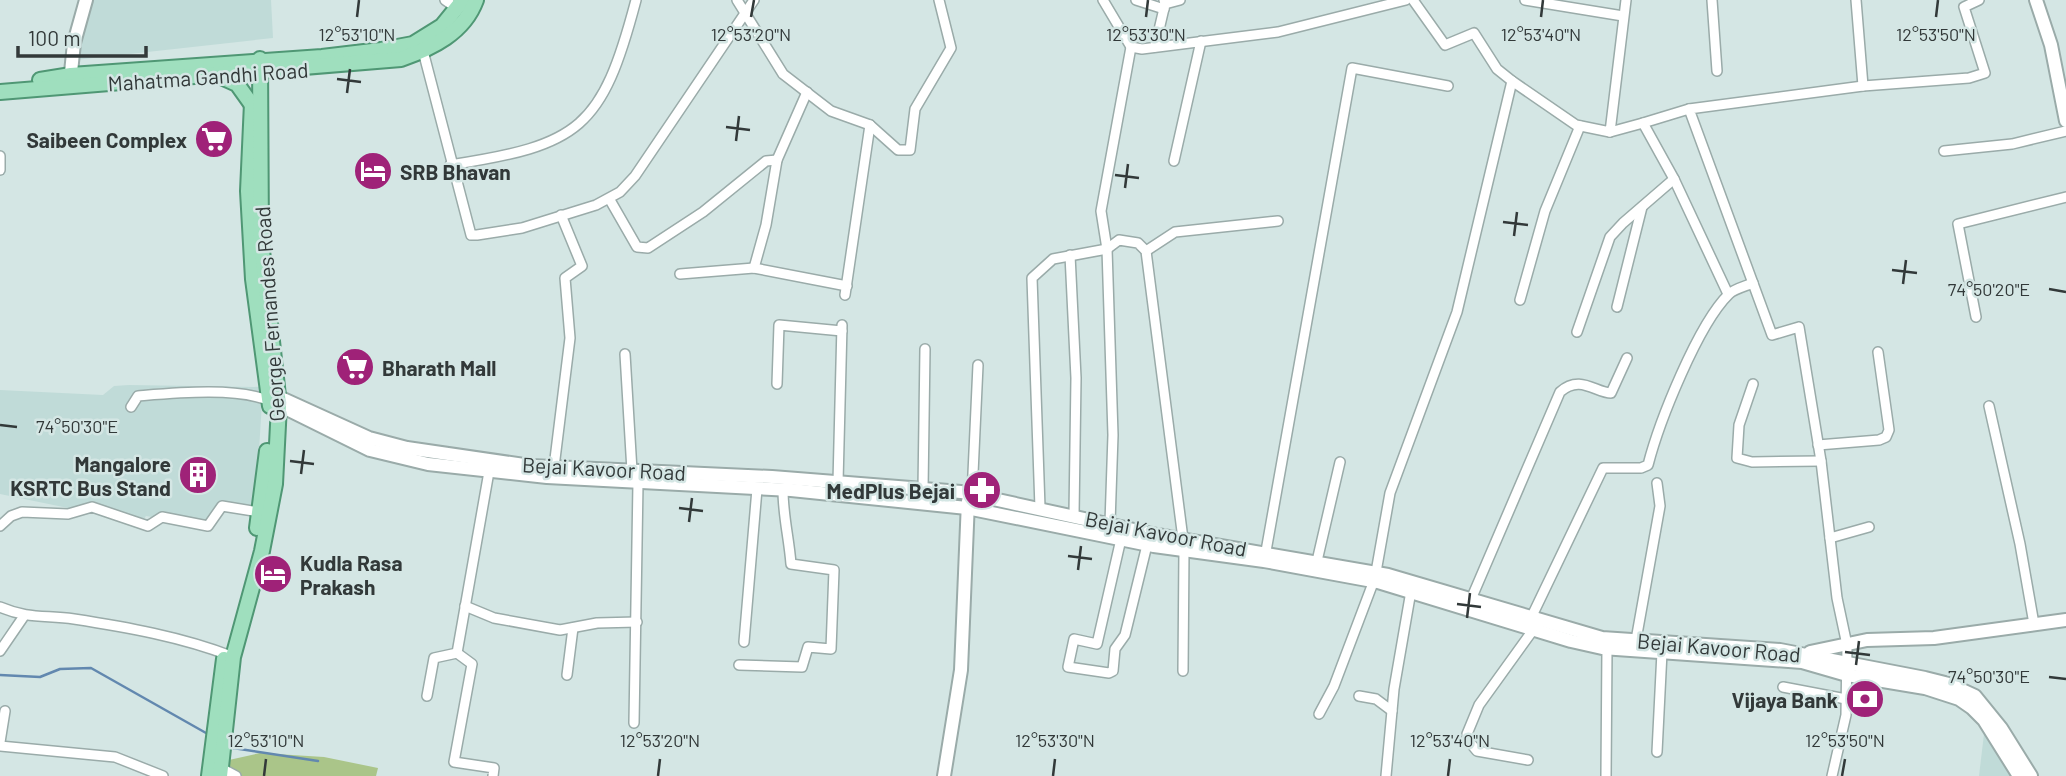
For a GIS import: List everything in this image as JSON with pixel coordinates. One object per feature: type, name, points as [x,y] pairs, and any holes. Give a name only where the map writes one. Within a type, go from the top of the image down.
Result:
[{"type":"main road","points":[[70,80],[74,43],[86,0]]},
{"type":"main road","name":"Mahatma Gandhi Road","points":[[0,85],[256,66],[297,70],[401,59],[443,41],[460,26],[476,0]]},
{"type":"main road","points":[[2036,0],[2051,45],[2066,121]]},
{"type":"main road","name":"Mahatma Gandhi Road","points":[[0,92],[70,80],[215,74],[413,44],[442,26],[461,4]]},
{"type":"main road","name":"George Fernandes Road","points":[[229,655],[262,551],[272,498],[271,398],[261,241],[256,66]]},
{"type":"main road","points":[[215,74],[237,84],[257,102],[272,81],[297,70]]},
{"type":"main road","name":"George Fernandes Road","points":[[217,773],[229,655],[253,556],[260,512],[267,462],[271,398]]},
{"type":"main road","name":"Bejai Kavoor Road","points":[[271,398],[369,438],[489,467],[635,477],[838,482],[970,494],[1110,523],[1184,548],[1377,577],[1411,591],[1469,604]]},
{"type":"main road","name":"Bejai Kavoor Road","points":[[489,467],[554,467],[967,508],[1147,545],[1266,551],[1377,577],[1607,648],[1803,658]]},
{"type":"main road","points":[[944,776],[961,670],[967,508],[970,494]]},
{"type":"main road","points":[[1803,658],[1847,645],[2066,620]]},
{"type":"main road","name":"Bejai Kavoor Road","points":[[1532,624],[1602,638],[1803,658],[1925,688],[1959,699],[1984,720],[2019,776]]},
{"type":"main road","name":"Bejai Kavoor Road","points":[[1847,669],[1949,684],[1975,696],[2001,728],[2031,776]]},
{"type":"street","points":[[445,0],[461,4]]},
{"type":"street","points":[[450,165],[508,156],[541,147],[564,137],[584,120],[612,77],[636,0]]},
{"type":"street","points":[[737,0],[783,74],[831,111],[870,125],[898,150],[910,150],[915,109],[951,48],[939,0]]},
{"type":"street","points":[[424,51],[450,165],[471,234],[522,228],[610,200],[635,176],[754,0]]},
{"type":"street","points":[[1103,0],[1131,47],[1101,211],[1107,249],[1107,327],[1113,435],[1110,523]]},
{"type":"street","points":[[1136,0],[1165,4],[1180,0]]},
{"type":"street","points":[[1131,47],[1155,47],[1278,32],[1406,0]]},
{"type":"street","points":[[1413,0],[1445,45],[1474,33],[1497,69],[1512,81],[1580,126],[1610,132],[1689,109],[1863,86],[1969,78],[1985,73],[1964,7],[1979,0]]},
{"type":"street","points":[[1525,0],[1623,16]]},
{"type":"street","points":[[1610,132],[1626,0]]},
{"type":"street","points":[[1712,0],[1717,71]]},
{"type":"street","points":[[1856,0],[1863,86]]},
{"type":"street","points":[[1155,47],[1165,4]]},
{"type":"street","points":[[1174,161],[1201,41]]},
{"type":"street","points":[[1266,551],[1352,68],[1448,86]]},
{"type":"street","points":[[1319,714],[1334,686],[1377,577],[1390,493],[1457,312],[1512,81]]},
{"type":"street","points":[[754,268],[768,217],[777,160],[807,92]]},
{"type":"street","points":[[1689,109],[1772,335],[1799,327],[1847,645],[1846,715],[1832,776]]},
{"type":"street","points":[[1643,123],[1674,179],[1728,294]]},
{"type":"street","points":[[680,274],[754,268],[846,291],[870,125]]},
{"type":"street","points":[[1520,300],[1545,211],[1580,126]]},
{"type":"street","points":[[1944,151],[2012,144],[2066,131]]},
{"type":"street","points":[[0,156],[0,170]]},
{"type":"street","points":[[610,200],[637,247],[648,248],[703,212],[766,161],[777,160]]},
{"type":"street","points":[[1577,332],[1606,244],[1616,230],[1674,179]]},
{"type":"street","points":[[1976,317],[1958,224],[2066,197]]},
{"type":"street","points":[[1617,307],[1643,205]]},
{"type":"street","points":[[554,467],[570,338],[565,278],[582,266],[561,215]]},
{"type":"street","points":[[1146,251],[1175,232],[1278,221]]},
{"type":"street","points":[[1040,508],[1032,278],[1053,259],[1107,249],[1119,240],[1138,243],[1146,251],[1184,548],[1183,671]]},
{"type":"street","points":[[1070,255],[1076,378],[1074,515]]},
{"type":"street","points":[[1528,760],[1477,751],[1467,739],[1467,734],[1479,705],[1532,624],[1603,468],[1642,468],[1648,465],[1668,406],[1698,341],[1728,294],[1753,283]]},
{"type":"street","points":[[777,384],[779,325],[842,328],[838,482]]},
{"type":"street","points":[[923,489],[925,349]]},
{"type":"street","points":[[1818,445],[1879,440],[1886,437],[1889,430],[1878,352]]},
{"type":"street","points":[[625,354],[635,477],[637,622],[634,723]]},
{"type":"street","points":[[1469,604],[1562,389],[1590,385],[1611,393],[1627,358]]},
{"type":"street","points":[[970,494],[978,365]]},
{"type":"street","points":[[1753,384],[1739,425],[1737,458],[1752,462],[1821,461]]},
{"type":"street","points":[[131,407],[138,396],[271,398]]},
{"type":"street","points":[[1989,406],[2020,544],[2034,624]]},
{"type":"street","points":[[1317,561],[1340,462]]},
{"type":"street","points":[[457,653],[489,467]]},
{"type":"street","points":[[1636,640],[1660,506],[1657,483]]},
{"type":"street","points":[[744,642],[757,489]]},
{"type":"street","points":[[739,665],[802,667],[808,647],[831,649],[834,570],[791,564],[789,539],[783,522],[783,490]]},
{"type":"street","points":[[0,526],[11,516],[22,512],[68,514],[92,507],[149,526],[162,517],[208,526],[222,506],[260,512]]},
{"type":"street","points":[[1830,538],[1869,527]]},
{"type":"street","points":[[1097,644],[1121,539]]},
{"type":"street","points":[[1115,649],[1074,639],[1068,667],[1109,673],[1113,671],[1115,649],[1123,641],[1147,545]]},
{"type":"street","points":[[1386,776],[1392,711],[1411,591]]},
{"type":"street","points":[[465,606],[494,618],[560,630],[597,623],[637,622]]},
{"type":"street","points":[[0,607],[23,617],[76,620],[181,640],[229,655]]},
{"type":"street","points":[[0,651],[23,617]]},
{"type":"street","points":[[567,675],[573,628]]},
{"type":"street","points":[[1606,776],[1607,648]]},
{"type":"street","points":[[1657,752],[1662,652]]},
{"type":"street","points":[[427,696],[434,658],[457,653],[472,664],[454,762],[494,768],[493,776]]},
{"type":"street","points":[[1783,687],[1846,699]]},
{"type":"street","points":[[1359,696],[1376,699],[1392,711]]},
{"type":"street","points":[[5,711],[0,744],[115,757],[163,776]]},
{"type":"street","points":[[217,773],[236,776]]},
{"type":"shaded area","points":[[93,0],[271,0],[273,38],[75,60]]},
{"type":"shaded area","name":"Mangalore KSRTC Bus Stand","points":[[114,386],[263,387],[255,513],[218,507],[209,527],[146,516],[141,523],[0,494],[0,390],[103,395]]},
{"type":"shaded area","points":[[1984,734],[2010,776],[1979,776]]},
{"type":"green space","points":[[260,753],[324,757],[378,768],[376,776],[229,776],[229,760]]},
{"type":"waterway","points":[[0,675],[40,677],[60,669],[91,668],[206,733]]},
{"type":"waterway","points":[[233,748],[318,761]]},
{"type":"place","name":"Saibeen Complex","points":[[214,139]]},
{"type":"place","name":"SRB Bhavan","points":[[373,171]]},
{"type":"place","name":"Bharath Mall","points":[[355,367]]},
{"type":"place","name":"Mangalore KSRTC Bus Stand","points":[[198,475]]},
{"type":"place","name":"MedPlus Bejai","points":[[982,490]]},
{"type":"place","name":"Kudla Rasa Prakash","points":[[273,574]]},
{"type":"place","name":"Vijaya Bank","points":[[1865,699]]}]
